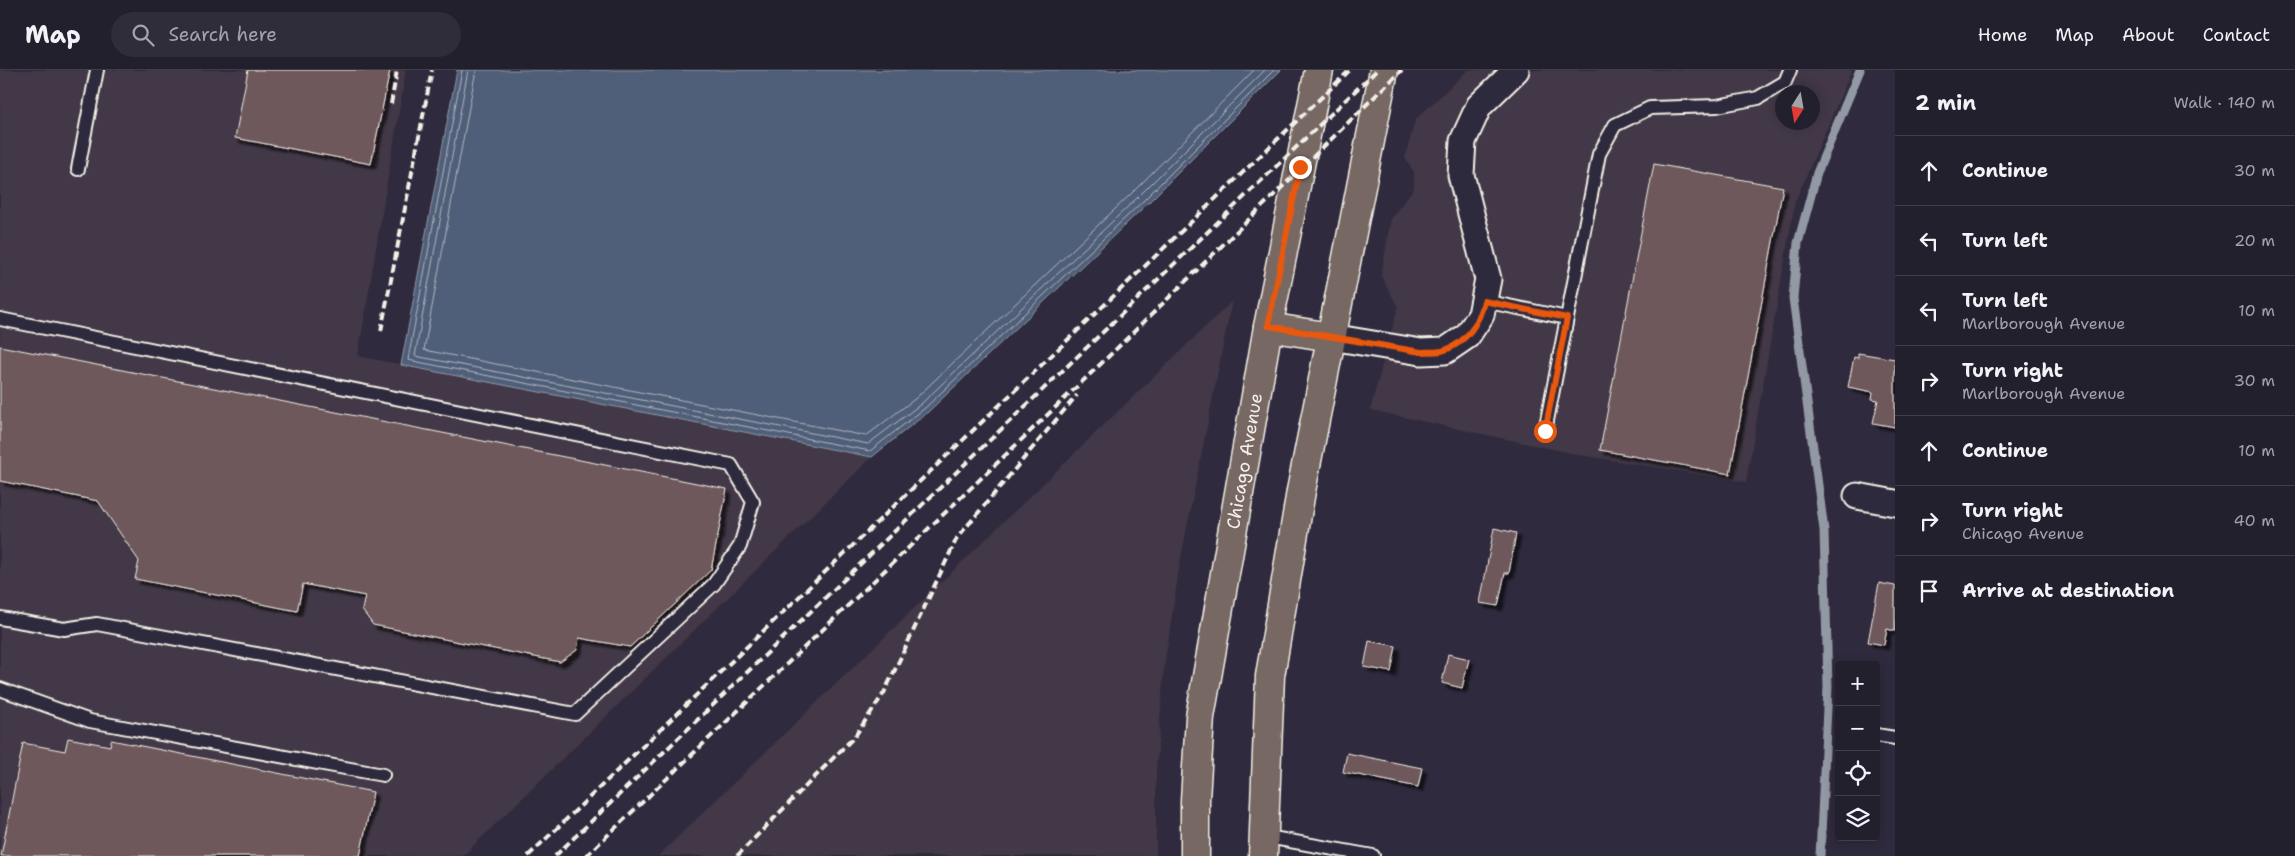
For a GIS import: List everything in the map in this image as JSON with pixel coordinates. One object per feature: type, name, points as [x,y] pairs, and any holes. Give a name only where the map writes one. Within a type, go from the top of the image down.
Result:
[{"type":"main road","name":"Chicago Avenue","points":[[1195,856],[1194,800],[1200,717],[1268,326],[1320,70]]},
{"type":"main road","points":[[1262,846],[1270,676],[1299,501],[1384,70]]},
{"type":"main road","points":[[1268,326],[1331,337]]},
{"type":"street","points":[[1331,337],[1421,352],[1445,351],[1467,336],[1481,314],[1488,279],[1461,175],[1463,141],[1479,106],[1516,70]]},
{"type":"street","points":[[1858,496],[1895,503]]},
{"type":"lane","points":[[78,168],[97,70]]},
{"type":"lane","points":[[1545,431],[1599,154],[1615,125],[1650,108],[1717,106],[1758,98],[1785,82],[1790,70]]},
{"type":"lane","points":[[1484,301],[1567,318]]},
{"type":"lane","points":[[0,319],[731,465],[753,502],[740,546],[714,584],[576,714],[97,624],[64,629],[0,618]]},
{"type":"lane","points":[[0,689],[90,720],[383,776]]},
{"type":"lane","points":[[1880,736],[1895,738]]},
{"type":"lane","points":[[1262,846],[1372,856]]},
{"type":"shaded area","points":[[0,70],[406,70],[358,356],[872,457],[463,856],[0,856]]},
{"type":"shaded area","points":[[1468,70],[1852,70],[1795,202],[1746,482],[1580,455],[1370,410],[1398,307],[1381,276],[1391,218],[1414,188],[1414,172],[1405,158],[1415,120]]},
{"type":"shaded area","points":[[1232,301],[1180,563],[1164,668],[1156,774],[1156,856],[658,856]]},
{"type":"water","points":[[457,70],[1281,70],[1145,206],[928,412],[872,457],[401,365]]},
{"type":"building","points":[[248,70],[390,70],[371,164],[235,138]]},
{"type":"building","points":[[1654,164],[1783,187],[1730,474],[1600,450]]},
{"type":"building","points":[[0,346],[727,489],[711,570],[630,647],[579,638],[577,650],[560,662],[373,625],[362,610],[365,596],[303,584],[297,611],[135,579],[139,561],[98,501],[0,481]]},
{"type":"building","points":[[1858,353],[1895,359],[1895,427],[1873,423],[1878,400],[1872,399],[1873,392],[1848,387],[1854,357],[1858,358]]},
{"type":"building","points":[[1494,528],[1516,533],[1509,573],[1505,573],[1498,606],[1480,603]]},
{"type":"building","points":[[1879,583],[1895,586],[1895,631],[1887,629],[1884,645],[1868,642]]},
{"type":"building","points":[[1369,641],[1396,646],[1391,672],[1364,667]]},
{"type":"building","points":[[1448,654],[1469,659],[1462,688],[1442,683]]},
{"type":"building","points":[[68,738],[110,746],[111,740],[373,792],[360,856],[1,856],[23,743],[65,751]]},
{"type":"building","points":[[1347,753],[1422,768],[1418,787],[1343,772]]},
{"type":"waterway","points":[[1820,856],[1828,687],[1824,530],[1793,298],[1798,243],[1817,173],[1860,70]]},
{"type":"railway","points":[[391,104],[397,70]]},
{"type":"railway","points":[[381,331],[432,70]]},
{"type":"railway","points":[[528,856],[1350,70]]},
{"type":"railway","points":[[555,856],[1377,70]]},
{"type":"railway","points":[[586,856],[1109,356],[1402,70]]},
{"type":"railway","points":[[737,856],[855,736],[884,693],[957,538],[1077,395]]},
{"type":"route","points":[[1300,167],[1268,326],[1421,352],[1445,351],[1467,336],[1481,314],[1484,301],[1567,318],[1545,431]]}]
